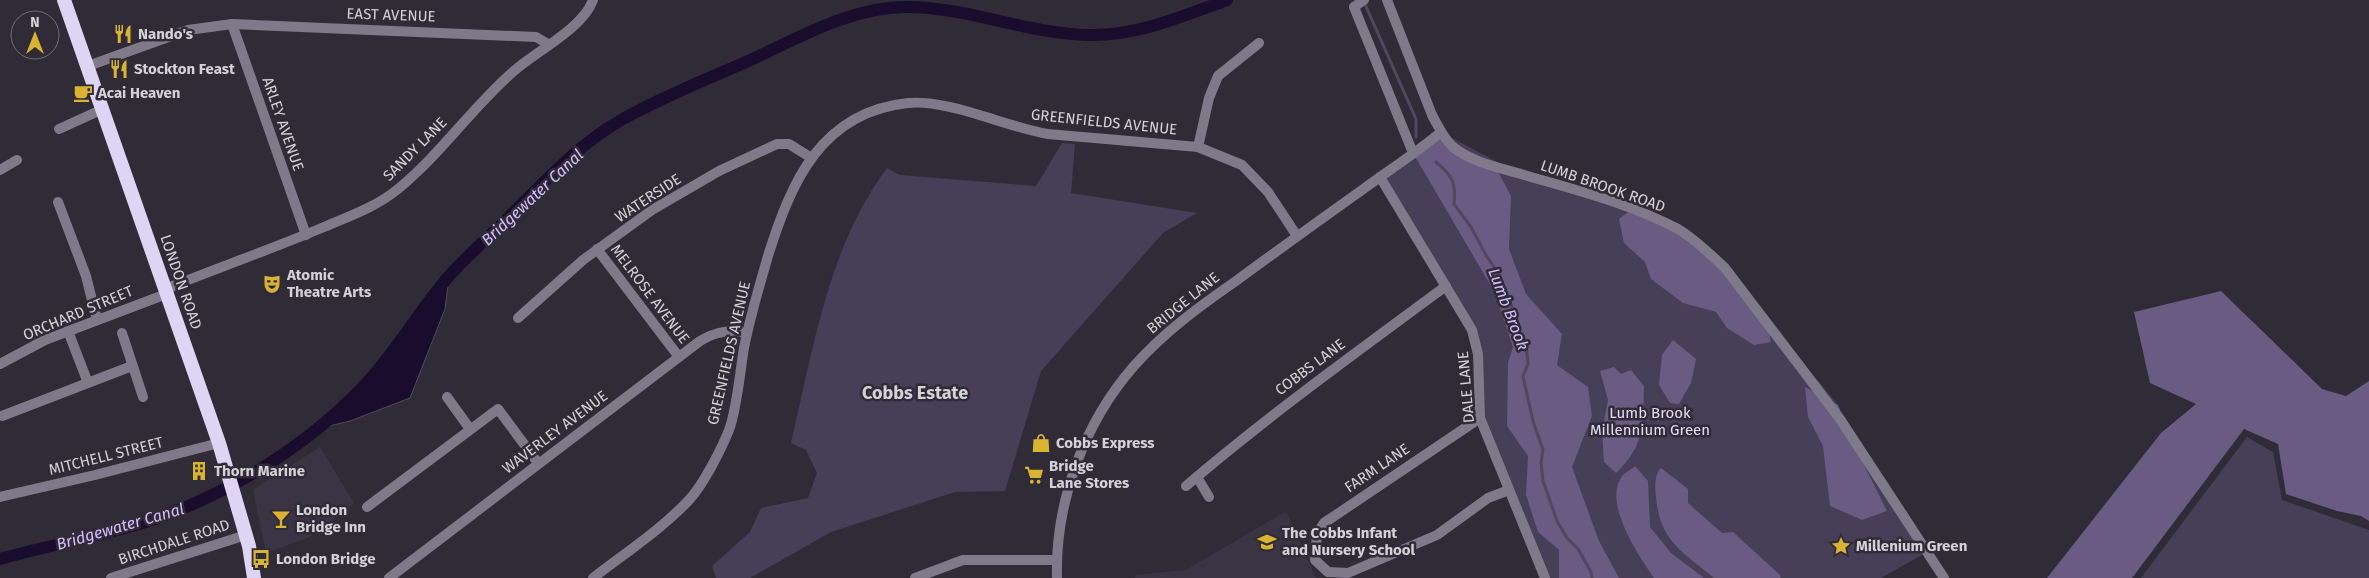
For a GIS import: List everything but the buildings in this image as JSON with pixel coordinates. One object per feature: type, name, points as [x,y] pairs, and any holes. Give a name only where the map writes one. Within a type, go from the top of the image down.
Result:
[{"type":"highway","name":"LONDON ROAD","points":[[64,0],[219,443],[246,535],[254,578]]},
{"type":"street","name":"SANDY LANE","points":[[167,291],[175,285],[306,235],[372,207],[398,189],[485,98],[515,70],[574,26],[585,14],[593,0]]},
{"type":"street","points":[[1364,0],[1354,7],[1413,153]]},
{"type":"street","name":"LUMB BROOK ROAD","points":[[1387,0],[1432,115],[1441,132],[1453,146],[1470,157],[1632,209],[1678,230],[1706,250],[1737,282],[1840,420],[1944,578]]},
{"type":"street","name":"EAST AVENUE","points":[[88,66],[188,30],[232,24],[536,37],[548,44]]},
{"type":"street","name":"ARLEY AVENUE","points":[[232,24],[306,235]]},
{"type":"street","points":[[1198,147],[1209,98],[1218,76],[1259,43]]},
{"type":"street","name":"GREENFIELDS AVENUE","points":[[593,578],[691,498],[729,429],[747,333],[780,218],[795,183],[810,158],[834,133],[855,118],[880,109],[909,103],[937,104],[1024,130],[1048,134],[1198,147],[1242,165],[1268,192],[1297,236]]},
{"type":"street","points":[[59,129],[103,109]]},
{"type":"street","name":"BRIDGE LANE","points":[[1057,578],[1057,560],[1063,508],[1076,463],[1112,395],[1134,366],[1190,314],[1441,132]]},
{"type":"street","name":"WATERSIDE","points":[[518,318],[597,250],[652,210],[719,171],[777,144],[789,144],[810,158]]},
{"type":"street","points":[[0,170],[17,160]]},
{"type":"street","name":"DALE LANE","points":[[1380,177],[1472,330],[1477,342],[1480,418],[1546,578]]},
{"type":"street","points":[[58,202],[86,276],[97,320]]},
{"type":"street","name":"MELROSE AVENUE","points":[[597,250],[679,357]]},
{"type":"street","name":"COBBS LANE","points":[[1186,486],[1308,387],[1446,286]]},
{"type":"street","name":"ORCHARD STREET","points":[[1,361],[68,331],[160,296],[167,291]]},
{"type":"street","name":"WAVERLEY AVENUE","points":[[389,578],[700,341],[716,332],[727,330],[747,333]]},
{"type":"street","points":[[68,331],[88,383]]},
{"type":"street","points":[[122,333],[143,397]]},
{"type":"street","points":[[2,417],[132,366]]},
{"type":"street","points":[[446,397],[470,429]]},
{"type":"street","points":[[367,507],[498,409],[538,463]]},
{"type":"street","name":"FARM LANE","points":[[1480,418],[1324,523],[1317,534],[1315,560],[1328,572],[1348,573],[1437,535],[1488,498],[1509,490]]},
{"type":"street","name":"MITCHELL STREET","points":[[0,496],[95,475],[219,443]]},
{"type":"street","points":[[1196,477],[1209,497]]},
{"type":"street","name":"BIRCHDALE ROAD","points":[[111,578],[246,535]]},
{"type":"street","points":[[915,578],[963,560],[1057,560]]},
{"type":"shaded area","points":[[1441,132],[1453,147],[1495,166],[1511,196],[1509,249],[1526,294],[1562,334],[1557,365],[1588,387],[1592,416],[1572,467],[1599,541],[1619,578],[1559,578],[1559,550],[1538,532],[1526,495],[1528,456],[1507,426],[1508,363],[1513,347],[1495,293],[1413,153]]},
{"type":"shaded area","points":[[1632,209],[1700,245],[1765,316],[1771,342],[1754,345],[1727,328],[1716,312],[1683,303],[1651,279],[1645,262],[1624,243],[1619,219]]},
{"type":"shaded area","points":[[449,277],[445,309],[410,398],[350,421],[316,429],[362,388]]},
{"type":"shaded area","points":[[2221,291],[2322,389],[2346,396],[2369,381],[2369,521],[2361,516],[2337,511],[2286,494],[2278,444],[2244,429],[2132,578],[2047,578],[2161,433],[2196,404],[2150,383],[2134,312]]},
{"type":"shaded area","points":[[1673,340],[1696,359],[1691,383],[1679,404],[1670,403],[1659,385],[1662,355]]},
{"type":"shaded area","points":[[1614,367],[1621,374],[1631,370],[1644,386],[1642,423],[1637,444],[1616,473],[1604,462],[1602,432],[1608,400],[1600,371]]},
{"type":"shaded area","points":[[1805,387],[1838,405],[1855,447],[1887,511],[1862,520],[1830,506],[1823,446],[1808,417]]},
{"type":"shaded area","points":[[320,447],[354,503],[310,537],[266,553],[253,490]]},
{"type":"shaded area","points":[[1635,466],[1648,481],[1650,527],[1671,553],[1704,578],[1654,578],[1640,556],[1625,528],[1616,499],[1617,486],[1623,475]]},
{"type":"shaded area","points":[[1661,468],[1688,489],[1688,503],[1722,533],[1733,532],[1781,576],[1780,578],[1714,578],[1674,544],[1662,525],[1658,512],[1656,482],[1657,474]]},
{"type":"shaded area","name":"The Cobbs Infant and Nursery School","points":[[1285,512],[1316,578],[1135,578],[1135,575],[1186,570]]},
{"type":"green space","name":"Lumb Brook Millennium Green","points":[[1441,132],[1516,172],[1652,217],[1737,282],[1838,405],[1864,454],[1927,552],[1881,578],[1547,578],[1480,418],[1477,342],[1380,177]]},
{"type":"green space","points":[[1062,143],[1075,144],[1071,193],[1197,213],[1163,233],[1041,371],[1005,491],[955,492],[831,532],[750,578],[716,578],[712,566],[750,532],[761,508],[808,498],[817,473],[806,450],[791,443],[815,336],[836,265],[850,231],[867,199],[887,168],[900,175],[1036,186]]},
{"type":"green space","points":[[2247,437],[2273,452],[2282,500],[2369,530],[2369,578],[2141,578]]},
{"type":"waterway","name":"Bridgewater Canal","points":[[0,559],[152,520],[209,497],[291,449],[316,430],[361,389],[384,362],[449,276],[536,189],[592,139],[623,119],[668,96],[804,34],[865,12],[885,8],[906,7],[952,11],[1066,34],[1107,34],[1142,29],[1160,24],[1227,0]]},
{"type":"waterway","name":"Lumb Brook","points":[[1364,2],[1416,119],[1416,137]]},
{"type":"waterway","name":"Lumb Brook","points":[[1436,162],[1452,180],[1454,185],[1454,204],[1471,227],[1497,271],[1512,307],[1518,330],[1526,343],[1528,364],[1523,376],[1533,421],[1543,450],[1541,463],[1543,481],[1557,521],[1567,538],[1578,549],[1591,572],[1592,578]]},
{"type":"place","name":"Nando's","points":[[123,34]]},
{"type":"place","name":"Stockton Feast","points":[[119,69]]},
{"type":"place","name":"Acai Heaven","points":[[83,93]]},
{"type":"place","name":"Atomic Theatre Arts","points":[[272,284]]},
{"type":"place","name":"Cobbs Express","points":[[1041,443]]},
{"type":"place","name":"Thorn Marine","points":[[199,471]]},
{"type":"place","name":"Bridge Lane Stores","points":[[1034,475]]},
{"type":"place","name":"London Bridge Inn","points":[[281,519]]},
{"type":"place","name":"The Cobbs Infant and Nursery School","points":[[1267,542]]},
{"type":"place","name":"Millenium Green","points":[[1841,546]]},
{"type":"place","name":"London Bridge","points":[[261,559]]},
{"type":"district","name":"Cobbs Estate","points":[[915,393]]}]
